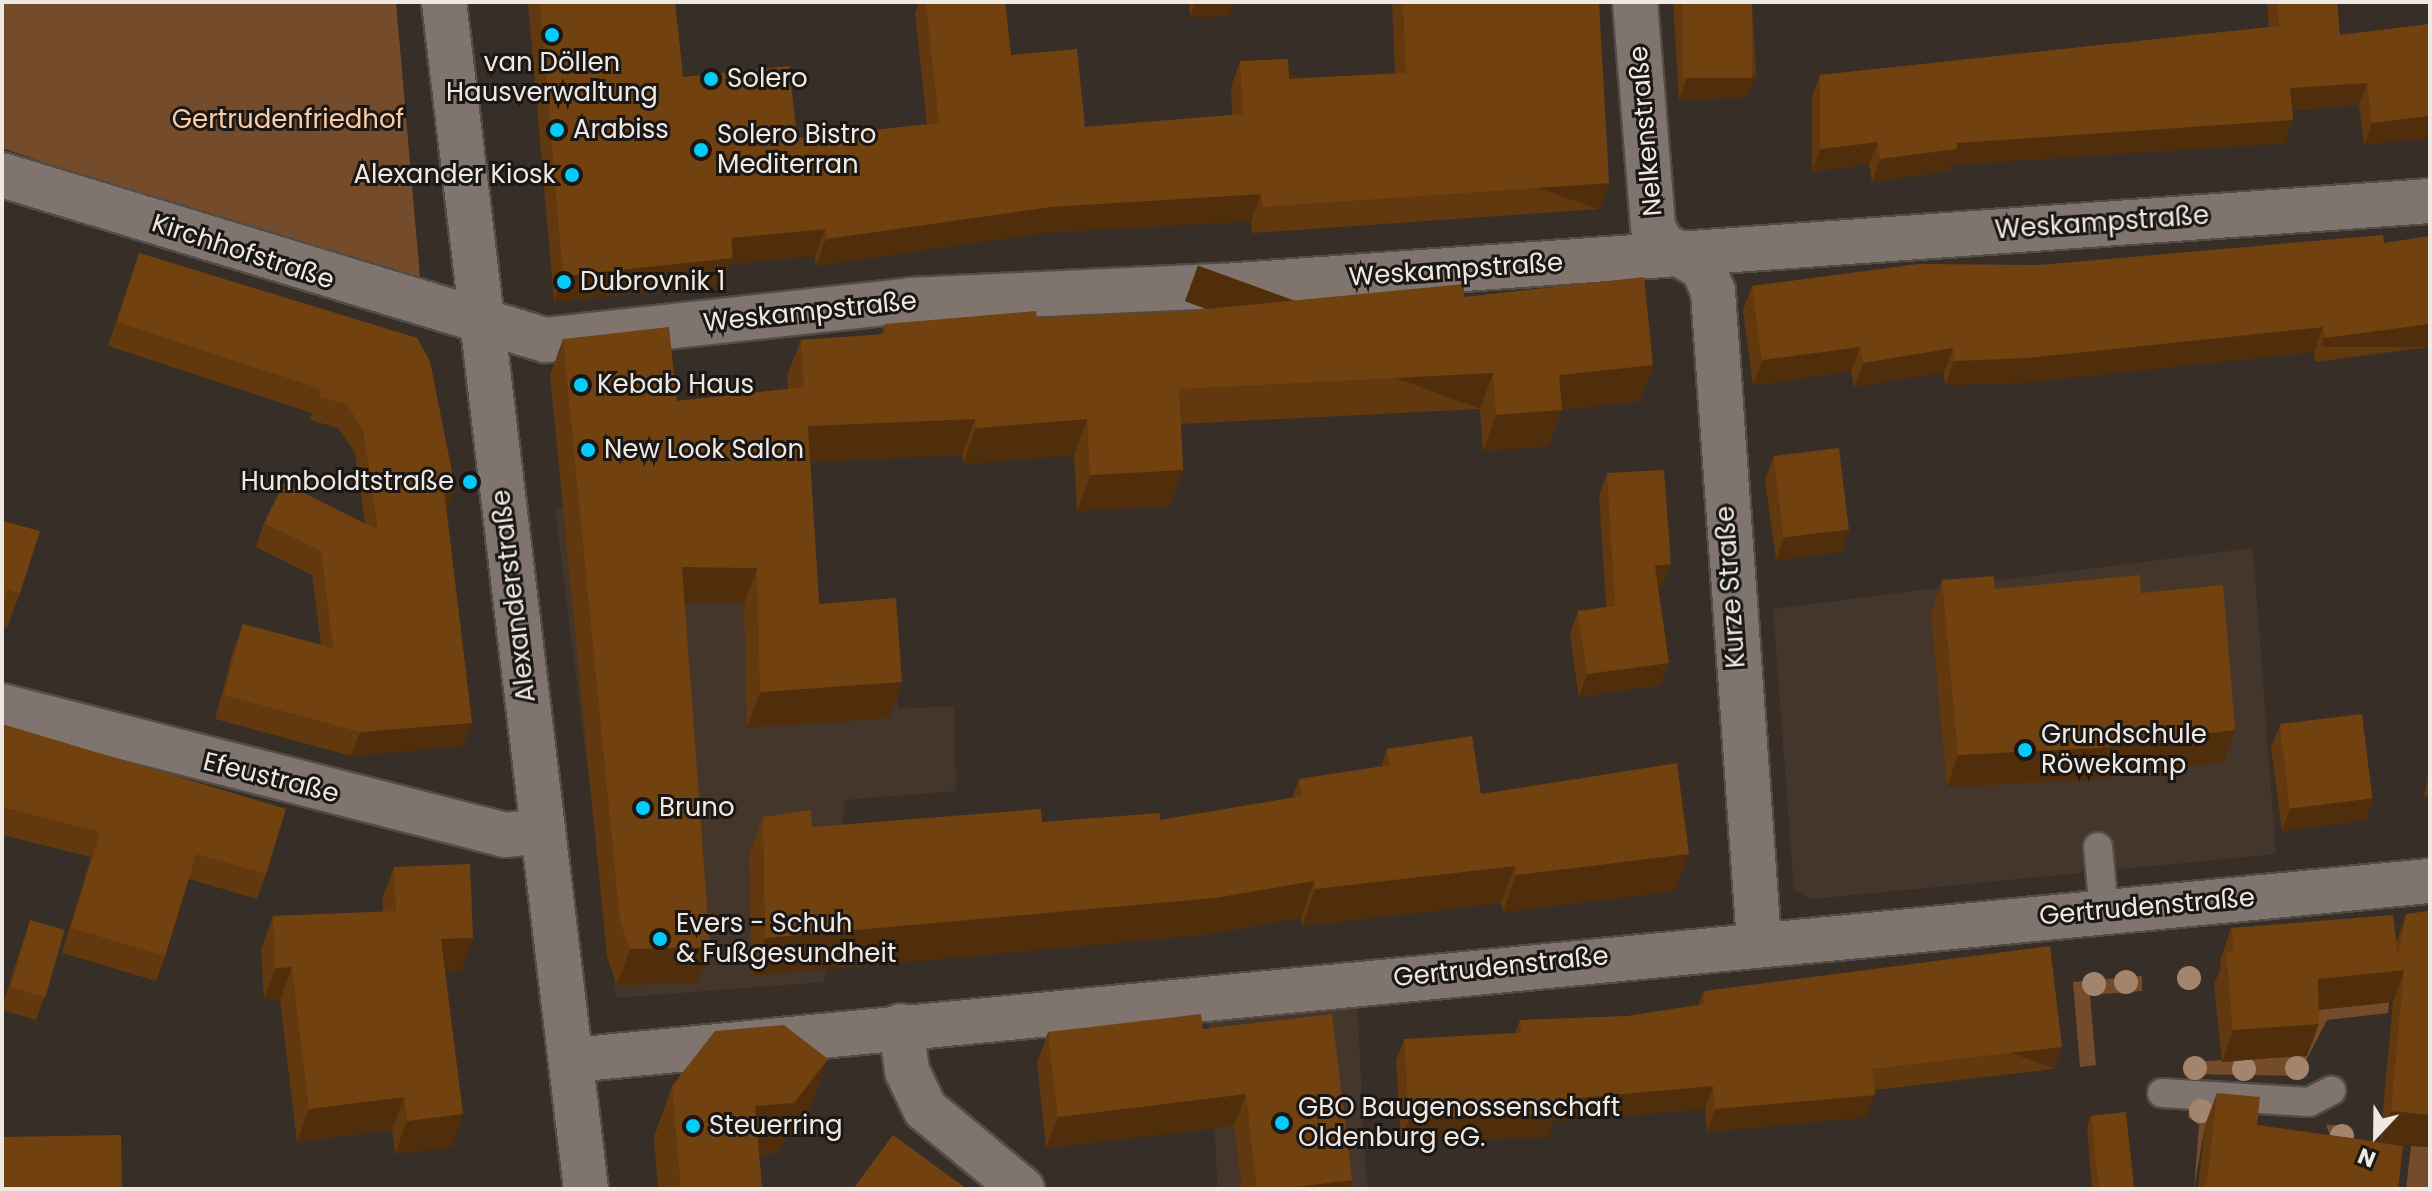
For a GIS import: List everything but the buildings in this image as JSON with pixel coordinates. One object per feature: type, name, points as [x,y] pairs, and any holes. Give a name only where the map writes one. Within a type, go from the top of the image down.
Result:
[{"type":"street","name":"Alexanderstraße","points":[[444,2],[485,326],[542,831],[573,1060],[586,1189]]},
{"type":"street","name":"Nelkenstraße","points":[[1635,2],[1652,221],[1674,252]]},
{"type":"street","name":"Kirchhofstraße","points":[[2,175],[485,326]]},
{"type":"street","name":"Weskampstraße","points":[[485,326],[545,340],[911,300],[2430,201]]},
{"type":"street","name":"Kurze Straße","points":[[1674,252],[1703,268],[1713,292],[1759,941]]},
{"type":"street","name":"Efeustraße","points":[[2,706],[505,835],[542,831]]},
{"type":"street","name":"Gertrudenstraße","points":[[573,1060],[1759,941],[2430,881]]},
{"type":"street","points":[[901,1026],[907,1071],[925,1109],[1022,1189]]},
{"type":"lane","points":[[2098,847],[2104,911]]},
{"type":"lane","points":[[2162,1093],[2309,1102],[2331,1091]]},
{"type":"shaded area","points":[[796,485],[805,629],[892,627],[898,709],[954,706],[956,791],[845,800],[824,982],[616,998],[555,508]]},
{"type":"shaded area","name":"Grundschule Röwekamp","points":[[2253,548],[2276,854],[1813,899],[1794,891],[1773,609]]},
{"type":"shaded area","points":[[1356,982],[1367,1189],[1218,1189],[1207,990]]},
{"type":"green space","name":"Gertrudenfriedhof","points":[[2,2],[396,2],[421,289],[2,148]]},
{"type":"green space","points":[[2142,976],[2142,991],[2090,995],[2096,1065],[2080,1067],[2073,982]]},
{"type":"green space","points":[[2389,1002],[2388,1013],[2327,1020],[2298,1076],[2189,1074],[2186,1067],[2186,1062],[2307,1056],[2307,1011]]},
{"type":"green space","points":[[2191,1101],[2245,1111],[2262,1155],[2296,1151],[2300,1158],[2315,1152],[2319,1160],[2337,1153],[2326,1125],[2348,1125],[2358,1169],[2245,1157],[2248,1129],[2205,1125],[2194,1189],[2199,1125],[2188,1117]]},
{"type":"green space","points":[[2411,1146],[2430,1147],[2430,1189],[2406,1189]]},
{"type":"place","name":"van Döllen Hausverwaltung","points":[[552,35]]},
{"type":"place","name":"Solero","points":[[711,79]]},
{"type":"place","name":"Arabiss","points":[[557,130]]},
{"type":"place","name":"Solero Bistro Mediterran","points":[[701,150]]},
{"type":"place","name":"Alexander Kiosk","points":[[572,175]]},
{"type":"place","name":"Dubrovnik 1","points":[[564,282]]},
{"type":"place","name":"Kebab Haus","points":[[581,385]]},
{"type":"place","name":"New Look Salon","points":[[588,450]]},
{"type":"place","name":"Humboldtstraße","points":[[470,482]]},
{"type":"place","name":"Grundschule Röwekamp","points":[[2025,750]]},
{"type":"place","name":"Bruno","points":[[643,808]]},
{"type":"place","name":"Evers - Schuh & Fußgesundheit","points":[[660,939]]},
{"type":"place","name":"GBO Baugenossenschaft Oldenburg eG.","points":[[1282,1123]]},
{"type":"place","name":"Steuerring","points":[[693,1126]]}]
